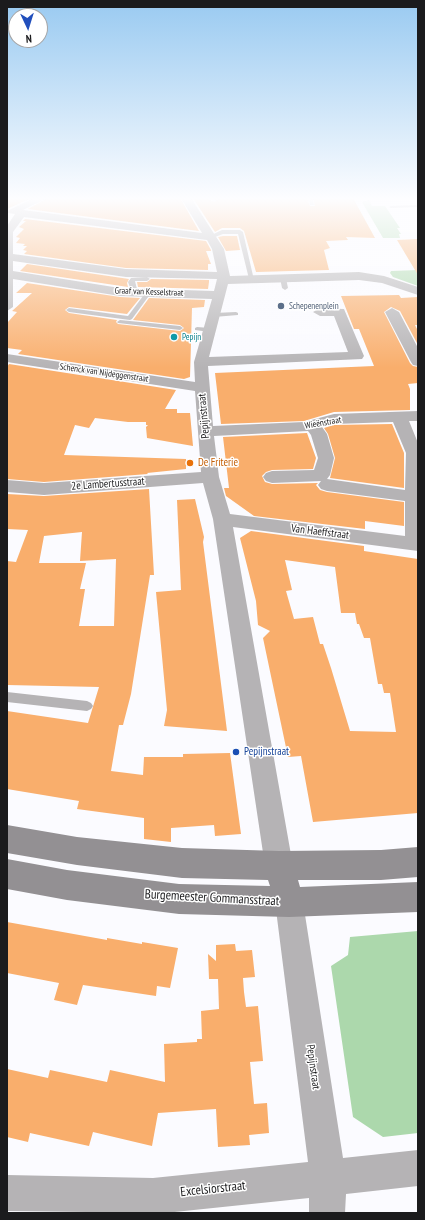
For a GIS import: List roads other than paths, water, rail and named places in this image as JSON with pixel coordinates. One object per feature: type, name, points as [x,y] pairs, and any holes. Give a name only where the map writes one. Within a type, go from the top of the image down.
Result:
[{"type":"street","name":"Pepijnstraat","points":[[219,255],[223,278],[214,315],[203,329],[201,362],[201,387],[210,476],[222,519],[279,866],[289,902],[328,1177],[327,1213]]},
{"type":"street","points":[[7,307],[8,257],[126,273],[252,279],[284,283],[339,276],[341,282],[346,284],[366,284],[382,288],[390,288],[399,284],[418,291]]},
{"type":"street","name":"Graaf van Kesselstraat","points":[[8,274],[78,285],[80,287],[134,293],[219,295]]},
{"type":"street","points":[[201,362],[357,356],[339,312],[320,312]]},
{"type":"street","points":[[392,312],[413,344],[418,362]]},
{"type":"street","name":"Schenck van Nijdeggenstraat","points":[[7,358],[201,387]]},
{"type":"street","name":"Wieënstraat","points":[[205,431],[312,425],[334,419],[418,416]]},
{"type":"street","points":[[399,417],[414,453],[416,544]]},
{"type":"street","points":[[272,477],[321,475],[326,458],[319,434],[312,425]]},
{"type":"street","name":"2e Lambertusstraat","points":[[7,486],[44,489],[210,476]]},
{"type":"street","points":[[327,485],[416,497]]},
{"type":"street","name":"Van Haeffstraat","points":[[222,519],[416,544]]},
{"type":"street","points":[[7,839],[77,851],[182,864],[381,866],[418,862]]},
{"type":"street","name":"Burgemeester Gommansstraat","points":[[7,874],[67,885],[179,899],[289,902],[418,897]]},
{"type":"street","name":"Excelsiorstraat","points":[[7,1193],[153,1196],[418,1168]]},
{"type":"lane","points":[[246,255],[252,279]]},
{"type":"lane","points":[[134,293],[131,282],[133,279],[147,279]]},
{"type":"lane","points":[[69,310],[130,318],[148,293]]},
{"type":"lane","points":[[214,315],[236,314]]},
{"type":"lane","points":[[109,321],[180,328]]},
{"type":"lane","points":[[7,697],[87,706]]},
{"type":"place","name":"Schepenenplein","points":[[281,306]]},
{"type":"place","name":"Pepijn","points":[[174,337]]},
{"type":"place","name":"De Friterie","points":[[190,463]]},
{"type":"place","name":"Pepijnstraat","points":[[236,752]]}]
